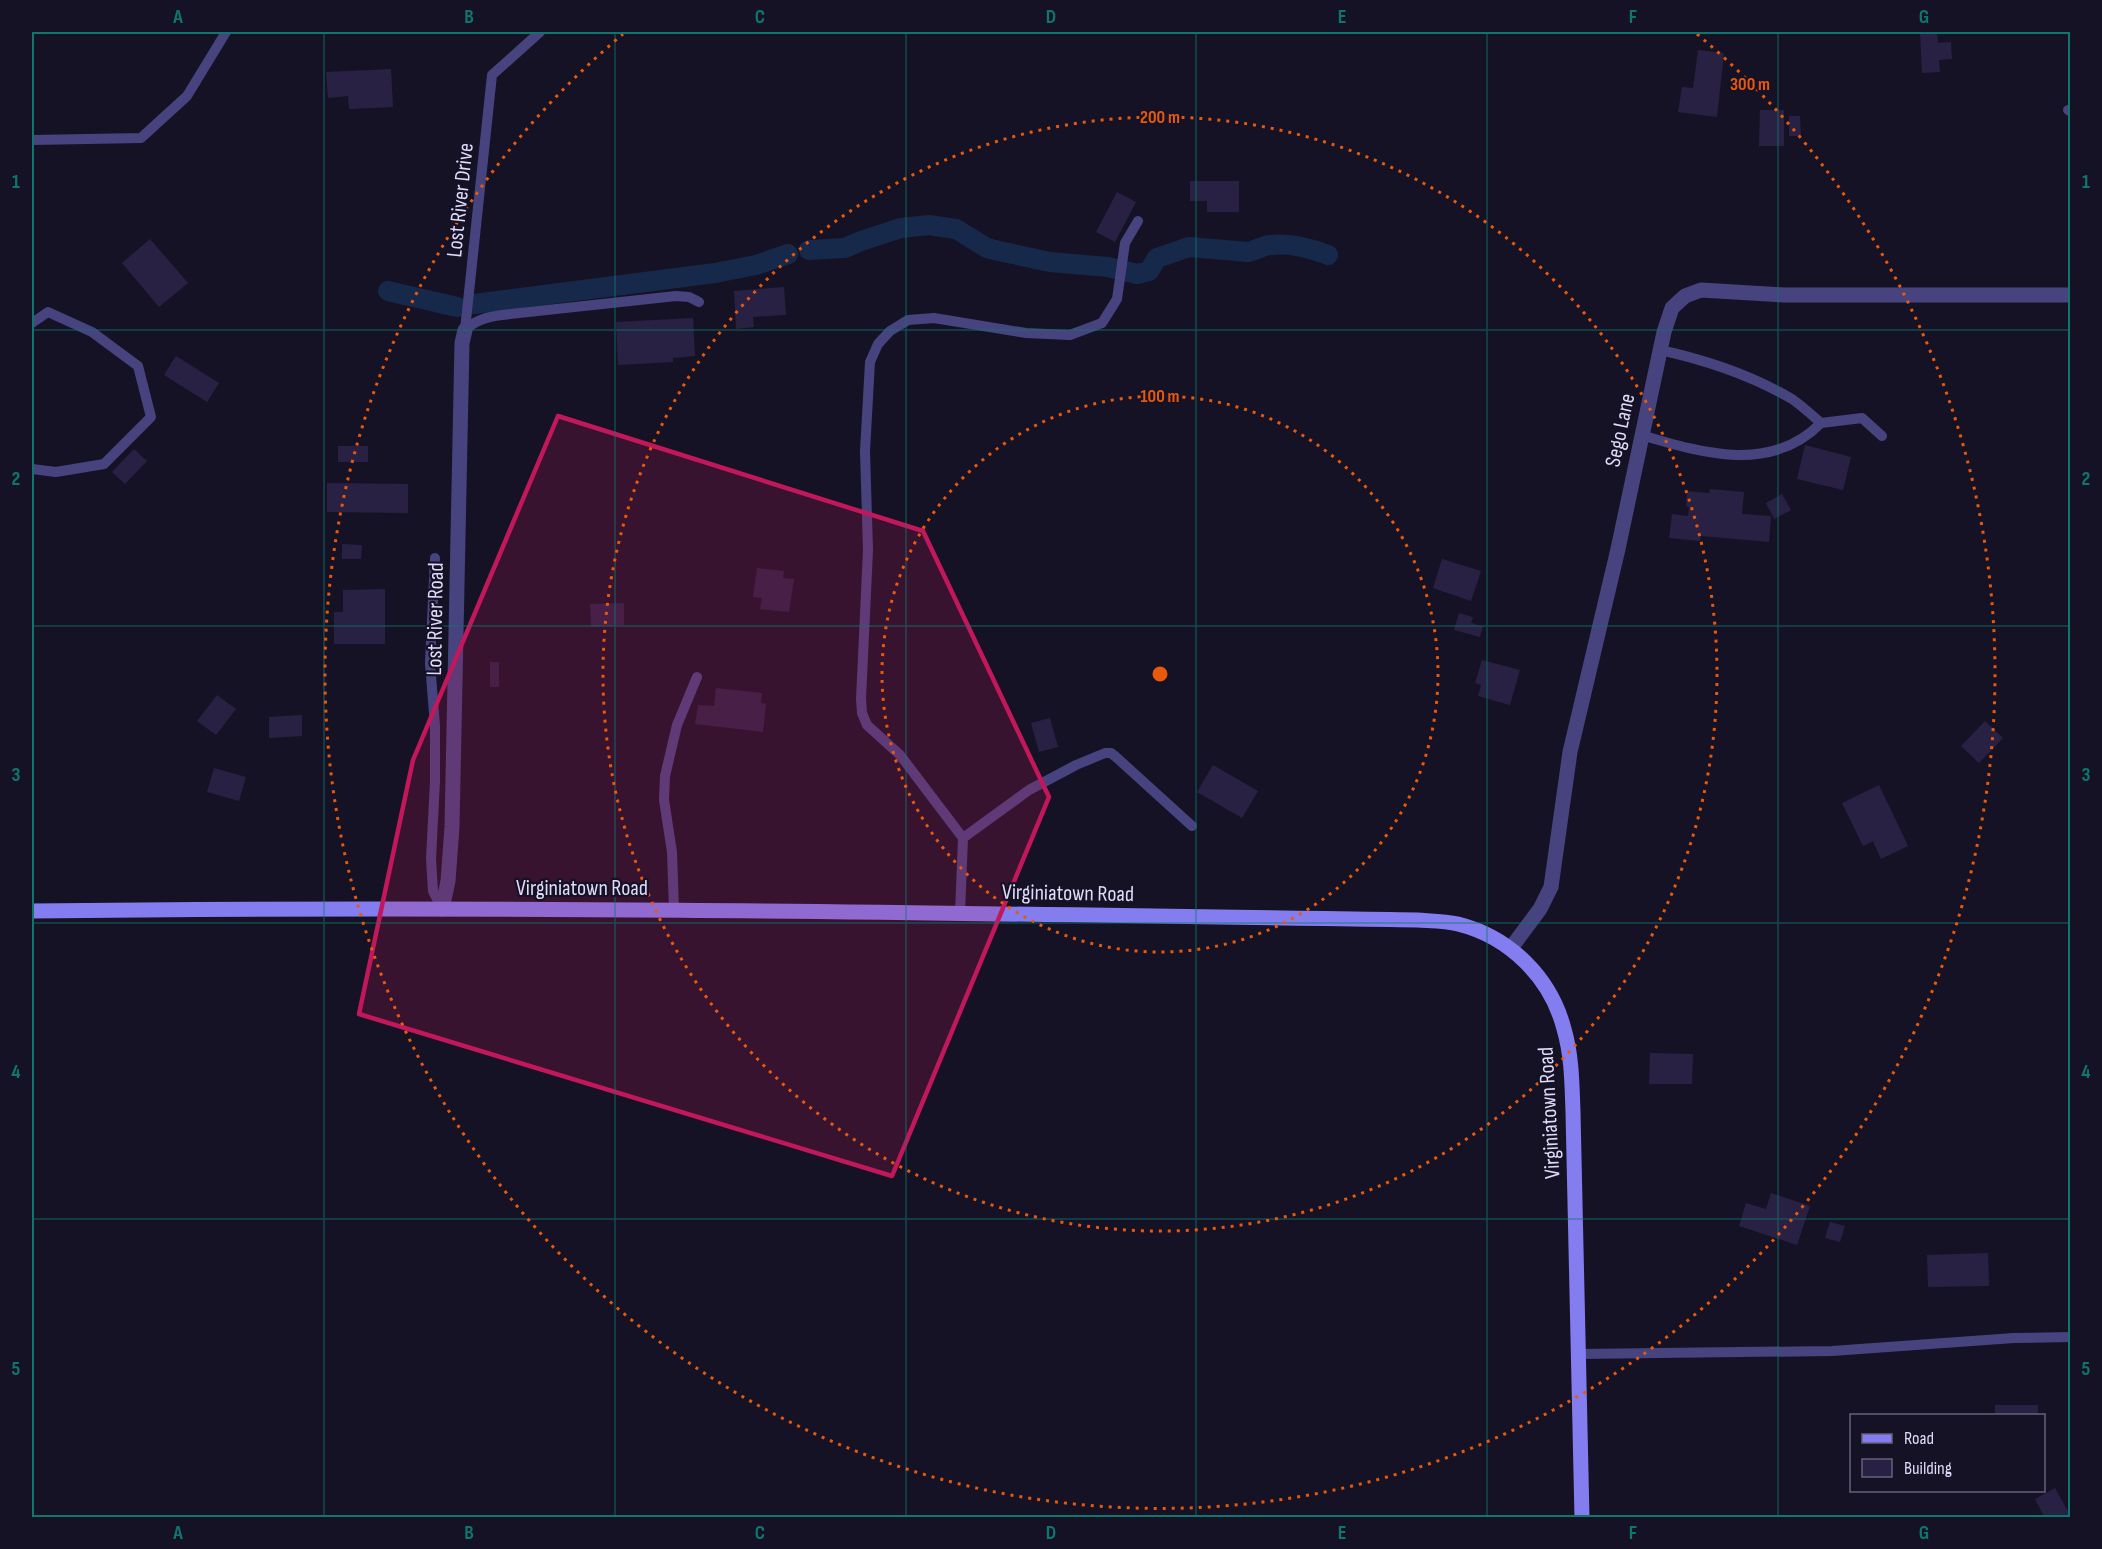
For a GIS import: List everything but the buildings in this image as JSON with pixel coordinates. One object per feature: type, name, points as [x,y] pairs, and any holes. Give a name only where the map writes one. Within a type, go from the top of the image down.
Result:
[{"type":"street","name":"Sego Lane","points":[[1511,948],[1540,909],[1551,887],[1570,752],[1618,549],[1660,350],[1672,308],[1685,296],[1701,290],[1784,295],[2070,296]]},
{"type":"street","name":"Lost River Road","points":[[442,909],[448,880],[452,827],[462,343],[465,330]]},
{"type":"street","name":"Virginiatown Road","points":[[32,911],[442,909],[960,913],[1417,920],[1457,924],[1484,933],[1511,948],[1531,968],[1551,997],[1564,1028],[1568,1050],[1573,1112],[1582,1518]]},
{"type":"lane","name":"Lost River Drive","points":[[465,330],[492,75],[540,32]]},
{"type":"lane","points":[[32,140],[141,138],[187,96],[224,33]]},
{"type":"lane","points":[[960,913],[963,838],[900,755],[867,725],[862,713],[868,549],[865,451],[870,362],[878,344],[890,331],[908,320],[934,318],[1026,333],[1070,335],[1102,323],[1117,299],[1125,243],[1138,221]]},
{"type":"lane","points":[[465,330],[472,323],[486,317],[502,315],[676,296],[689,297],[699,302]]},
{"type":"lane","points":[[32,323],[48,312],[92,332],[138,366],[151,417],[104,464],[56,472],[32,468]]},
{"type":"lane","points":[[1660,350],[1698,358],[1731,370],[1793,400],[1821,423]]},
{"type":"lane","points":[[1641,435],[1687,448],[1739,455],[1762,454],[1790,447],[1810,434],[1821,423],[1862,418],[1882,436]]},
{"type":"lane","points":[[435,558],[430,663],[435,726],[431,860],[433,891],[442,909]]},
{"type":"lane","points":[[674,910],[672,852],[664,800],[666,776],[677,725],[697,677]]},
{"type":"lane","points":[[963,838],[1029,790],[1076,765],[1105,753],[1111,753],[1116,757],[1192,826]]},
{"type":"lane","points":[[1579,1354],[1832,1351],[2014,1338],[2070,1337]]},
{"type":"highlighted area","points":[[558,416],[923,531],[1049,797],[892,1176],[359,1014],[413,760]]},
{"type":"waterway","points":[[809,250],[845,248],[901,228],[929,225],[956,229],[987,248],[999,251],[1050,262],[1108,267],[1137,274],[1149,271],[1157,258],[1189,247],[1248,252],[1268,245],[1293,245],[1328,255]]},
{"type":"waterway","points":[[474,304],[715,273],[756,265],[788,254]]},
{"type":"waterway","points":[[388,291],[457,307]]}]
